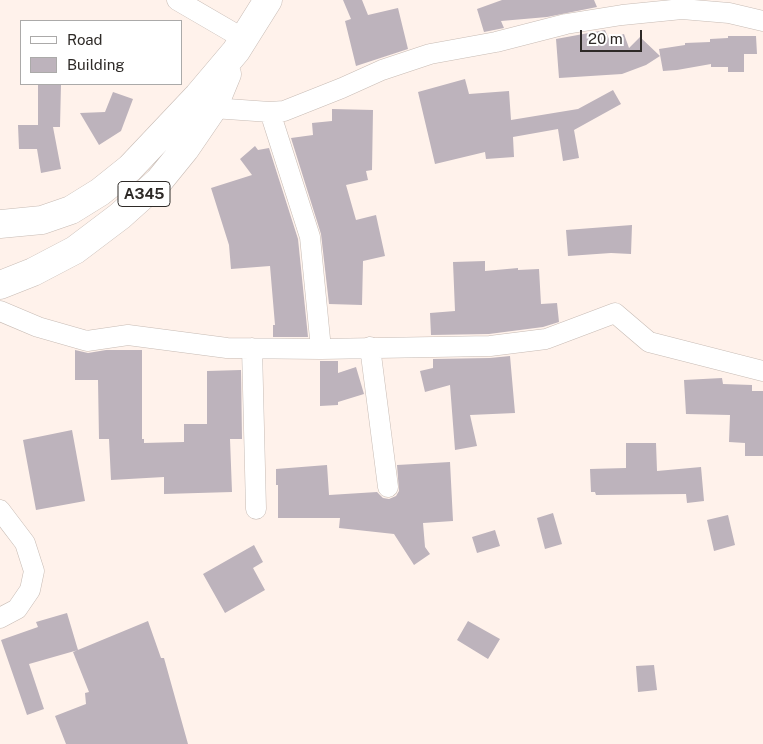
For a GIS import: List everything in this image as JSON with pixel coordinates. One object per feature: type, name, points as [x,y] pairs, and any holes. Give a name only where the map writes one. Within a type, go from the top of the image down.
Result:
[{"type":"highway","name":"A345","points":[[0,285],[33,272],[76,250],[120,216],[159,181],[213,108],[240,45],[268,0]]},
{"type":"highway","name":"A345","points":[[0,224],[42,220],[71,210],[100,192],[130,168],[165,132],[240,45]]},
{"type":"street","points":[[177,0],[240,45]]},
{"type":"street","points":[[213,108],[270,112],[284,111],[382,70],[430,54],[496,42],[566,24],[621,7],[729,13],[763,22]]},
{"type":"street","points":[[270,112],[310,237],[321,349]]},
{"type":"street","points":[[0,311],[38,326],[87,341],[128,336],[227,348],[321,349],[490,346],[546,338],[615,313],[648,342],[763,370]]},
{"type":"street","points":[[370,347],[388,487]]},
{"type":"street","points":[[252,348],[256,509]]},
{"type":"street","points":[[0,510],[25,543],[34,571],[30,590],[17,609],[0,618]]},
{"type":"building","points":[[343,0],[362,0],[368,15],[398,8],[408,49],[356,66],[345,21],[351,19]]},
{"type":"building","points":[[502,0],[594,0],[597,7],[547,17],[501,21],[504,28],[484,32],[477,9]]},
{"type":"building","points":[[605,30],[609,39],[624,34],[629,48],[640,37],[660,56],[646,65],[622,74],[559,78],[556,39]]},
{"type":"building","points":[[728,36],[756,36],[757,54],[744,54],[744,72],[728,72],[728,67],[711,67],[711,64],[663,71],[659,49],[685,45],[685,43],[710,42],[710,39],[728,38]]},
{"type":"building","points":[[465,79],[469,94],[509,91],[511,120],[578,109],[613,90],[621,104],[574,130],[579,158],[563,161],[558,129],[513,137],[514,157],[486,159],[485,152],[435,164],[418,92]]},
{"type":"building","points":[[38,85],[61,85],[60,127],[53,127],[61,169],[41,173],[37,149],[19,149],[18,125],[38,125]]},
{"type":"building","points":[[113,92],[133,99],[121,131],[99,145],[80,113],[105,112]]},
{"type":"building","points":[[332,109],[373,110],[372,170],[366,171],[368,180],[346,185],[356,220],[376,215],[385,256],[363,261],[362,305],[329,304],[321,234],[291,138],[313,135],[312,123],[332,121]]},
{"type":"building","points":[[255,146],[258,150],[269,148],[298,239],[308,337],[273,337],[273,325],[275,325],[270,266],[231,269],[229,245],[211,188],[252,175],[240,159]]},
{"type":"building","points":[[632,225],[631,254],[611,253],[568,256],[566,230]]},
{"type":"building","points":[[485,261],[485,271],[518,268],[518,270],[539,269],[541,304],[557,303],[559,322],[543,327],[489,334],[431,335],[430,313],[455,311],[453,262]]},
{"type":"building","points":[[75,350],[88,353],[106,350],[142,350],[142,439],[144,439],[144,443],[184,442],[184,424],[207,424],[207,371],[241,370],[242,439],[230,439],[232,492],[164,494],[164,477],[111,480],[109,439],[99,439],[98,380],[75,380]]},
{"type":"building","points":[[510,356],[515,413],[470,415],[477,446],[455,450],[450,385],[425,392],[420,371],[433,368],[433,359]]},
{"type":"building","points":[[320,361],[338,361],[338,373],[356,367],[364,394],[338,402],[338,405],[320,406]]},
{"type":"building","points":[[722,378],[723,384],[752,385],[752,391],[763,391],[763,456],[745,456],[745,443],[729,442],[730,415],[686,414],[684,380]]},
{"type":"building","points":[[72,430],[85,501],[36,510],[23,440]]},
{"type":"building","points":[[626,443],[656,443],[657,471],[701,467],[704,501],[687,503],[686,494],[596,495],[595,492],[591,492],[590,469],[626,468]]},
{"type":"building","points":[[450,462],[453,521],[423,523],[425,547],[430,554],[414,565],[394,534],[339,528],[340,518],[278,518],[276,469],[327,465],[329,495],[377,492],[383,498],[389,499],[396,496],[399,491],[397,465]]},
{"type":"building","points":[[553,513],[562,544],[545,549],[537,518]]},
{"type":"building","points":[[728,515],[735,545],[714,551],[707,520]]},
{"type":"building","points":[[495,530],[500,546],[477,553],[472,537]]},
{"type":"building","points":[[254,545],[263,562],[253,568],[265,590],[225,613],[203,574]]},
{"type":"building","points":[[67,613],[78,650],[29,664],[44,709],[27,715],[1,640],[38,627],[36,622]]},
{"type":"building","points":[[148,621],[161,658],[164,658],[188,744],[66,744],[55,716],[86,704],[85,693],[89,692],[73,652]]},
{"type":"building","points":[[468,621],[500,639],[488,659],[457,640]]},
{"type":"building","points":[[654,665],[657,690],[638,692],[636,666]]}]
